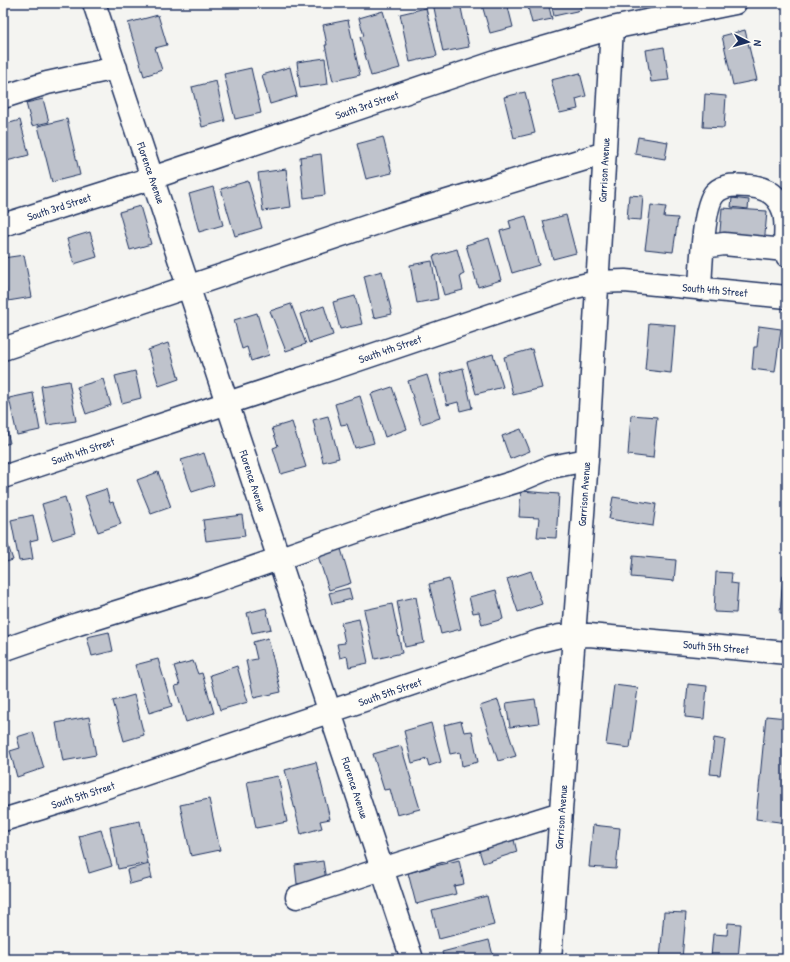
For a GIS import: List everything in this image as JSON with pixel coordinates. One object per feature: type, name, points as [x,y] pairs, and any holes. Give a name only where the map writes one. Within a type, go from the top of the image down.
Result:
[{"type":"street","name":"Florence Avenue","points":[[94,3],[412,959]]},
{"type":"street","name":"South 3rd Street","points":[[3,225],[152,178],[499,61],[612,28],[735,3]]},
{"type":"street","name":"Garrison Avenue","points":[[550,959],[587,460],[612,28]]},
{"type":"street","points":[[3,97],[47,83],[116,68]]},
{"type":"street","points":[[3,349],[398,216],[605,153]]},
{"type":"street","points":[[700,288],[707,210],[714,194],[724,187],[736,185],[760,187],[774,195],[782,206],[785,218],[786,253],[724,244],[704,247]]},
{"type":"street","name":"South 4th Street","points":[[3,477],[571,288],[597,282],[625,282],[787,297]]},
{"type":"street","points":[[3,650],[78,624],[196,587],[381,523],[518,481],[551,467],[569,462],[587,460]]},
{"type":"street","name":"South 5th Street","points":[[3,820],[71,799],[539,641],[560,636],[589,635],[787,653]]},
{"type":"street","points":[[297,897],[382,869],[561,814]]},
{"type":"building","points":[[433,3],[460,3],[469,47],[443,52]]},
{"type":"building","points":[[491,3],[507,3],[513,27],[490,33],[482,5]]},
{"type":"building","points":[[527,3],[548,3],[552,19],[532,23]]},
{"type":"building","points":[[551,3],[579,3],[581,10],[554,16]]},
{"type":"building","points":[[426,8],[437,56],[410,62],[400,14]]},
{"type":"building","points":[[383,11],[400,68],[371,76],[360,37],[364,36],[359,18]]},
{"type":"building","points":[[158,15],[167,45],[155,48],[162,70],[144,76],[128,23]]},
{"type":"building","points":[[348,20],[360,75],[333,81],[325,45],[327,45],[323,25]]},
{"type":"building","points":[[745,30],[757,80],[733,85],[722,36]]},
{"type":"building","points":[[664,47],[669,80],[651,82],[646,50]]},
{"type":"building","points":[[325,58],[328,84],[300,88],[297,62]]},
{"type":"building","points":[[290,67],[297,96],[270,104],[262,75]]},
{"type":"building","points":[[251,68],[261,113],[235,119],[224,74]]},
{"type":"building","points":[[580,73],[586,96],[576,99],[578,109],[560,113],[551,80]]},
{"type":"building","points":[[216,81],[225,121],[202,127],[192,87]]},
{"type":"building","points":[[525,92],[535,133],[514,138],[504,97]]},
{"type":"building","points":[[705,94],[726,96],[724,128],[703,127]]},
{"type":"building","points":[[43,99],[49,122],[32,126],[26,103]]},
{"type":"building","points":[[67,119],[80,175],[52,182],[38,126]]},
{"type":"building","points":[[20,120],[29,155],[3,162],[3,125]]},
{"type":"building","points":[[383,137],[392,173],[366,179],[357,144]]},
{"type":"building","points":[[638,137],[668,142],[665,159],[635,154]]},
{"type":"building","points":[[321,154],[325,195],[304,198],[300,157]]},
{"type":"building","points":[[286,169],[291,207],[263,211],[258,173]]},
{"type":"building","points":[[248,181],[262,228],[235,236],[221,189]]},
{"type":"building","points":[[213,187],[223,225],[199,232],[189,194]]},
{"type":"building","points":[[629,195],[643,196],[641,220],[627,219]]},
{"type":"building","points":[[732,198],[749,200],[748,209],[731,207]]},
{"type":"building","points":[[651,205],[666,207],[664,217],[678,218],[673,252],[645,249]]},
{"type":"building","points":[[140,206],[151,244],[130,250],[119,212]]},
{"type":"building","points":[[722,208],[767,211],[764,246],[719,242]]},
{"type":"building","points":[[566,215],[576,253],[553,259],[543,221]]},
{"type":"building","points":[[526,216],[539,265],[512,273],[500,231],[511,228],[509,221]]},
{"type":"building","points":[[90,232],[97,257],[74,264],[67,239]]},
{"type":"building","points":[[489,238],[501,280],[478,287],[466,245]]},
{"type":"building","points":[[457,249],[464,274],[460,276],[463,290],[444,295],[433,256]]},
{"type":"building","points":[[24,255],[32,297],[8,301],[3,272],[3,258]]},
{"type":"building","points":[[432,261],[438,299],[417,303],[410,265]]},
{"type":"building","points":[[382,271],[392,314],[374,318],[364,276]]},
{"type":"building","points":[[355,296],[362,324],[340,329],[333,302]]},
{"type":"building","points":[[291,304],[306,344],[286,351],[270,311]]},
{"type":"building","points":[[324,306],[333,335],[309,343],[300,314]]},
{"type":"building","points":[[257,313],[269,355],[251,361],[247,347],[242,349],[234,320]]},
{"type":"building","points":[[649,323],[675,325],[671,373],[645,370]]},
{"type":"building","points":[[759,326],[781,329],[775,372],[752,369],[754,347],[757,347]]},
{"type":"building","points":[[168,343],[179,379],[159,386],[148,350]]},
{"type":"building","points":[[532,349],[542,388],[513,395],[504,357]]},
{"type":"building","points":[[493,354],[503,387],[476,394],[467,362]]},
{"type":"building","points":[[463,368],[472,408],[460,411],[458,402],[447,405],[440,374]]},
{"type":"building","points":[[135,371],[141,398],[122,403],[115,376]]},
{"type":"building","points":[[427,375],[440,418],[421,424],[408,381]]},
{"type":"building","points":[[103,379],[111,405],[86,414],[77,387]]},
{"type":"building","points":[[69,381],[76,421],[47,425],[41,386]]},
{"type":"building","points":[[392,387],[407,429],[385,437],[371,394]]},
{"type":"building","points":[[33,393],[40,430],[17,435],[9,398]]},
{"type":"building","points":[[360,396],[374,443],[355,448],[347,424],[341,425],[335,404]]},
{"type":"building","points":[[631,415],[657,417],[653,458],[628,455]]},
{"type":"building","points":[[3,416],[10,443],[3,445]]},
{"type":"building","points":[[328,416],[339,458],[323,462],[313,420]]},
{"type":"building","points":[[292,422],[306,467],[281,474],[273,448],[278,446],[272,428]]},
{"type":"building","points":[[521,429],[530,451],[510,459],[502,436]]},
{"type":"building","points":[[204,453],[214,485],[192,492],[181,460]]},
{"type":"building","points":[[158,472],[171,507],[151,514],[137,480]]},
{"type":"building","points":[[106,489],[110,503],[113,502],[121,524],[98,532],[85,496]]},
{"type":"building","points":[[521,491],[559,494],[556,538],[537,537],[539,518],[519,517]]},
{"type":"building","points":[[65,497],[75,533],[52,540],[42,504]]},
{"type":"building","points":[[613,497],[656,504],[653,526],[609,519]]},
{"type":"building","points":[[33,515],[38,539],[30,541],[33,559],[19,561],[11,520]]},
{"type":"building","points":[[242,515],[245,536],[206,541],[203,520]]},
{"type":"building","points":[[3,531],[13,560],[3,563]]},
{"type":"building","points":[[341,549],[351,583],[329,590],[318,556]]},
{"type":"building","points":[[633,556],[676,560],[674,581],[631,577]]},
{"type":"building","points":[[531,571],[542,604],[518,612],[507,579]]},
{"type":"building","points":[[716,572],[732,573],[731,583],[738,584],[736,613],[714,612]]},
{"type":"building","points":[[783,575],[787,575],[787,613],[780,613]]},
{"type":"building","points":[[449,579],[461,629],[441,634],[429,584]]},
{"type":"building","points":[[349,588],[352,599],[332,604],[329,593]]},
{"type":"building","points":[[496,590],[503,619],[482,625],[479,612],[473,613],[469,597]]},
{"type":"building","points":[[416,597],[424,643],[405,647],[397,601]]},
{"type":"building","points":[[392,604],[402,653],[375,659],[364,610]]},
{"type":"building","points":[[266,608],[271,629],[252,633],[247,613]]},
{"type":"building","points":[[359,619],[368,663],[349,667],[347,656],[340,658],[337,644],[345,643],[341,623]]},
{"type":"building","points":[[109,632],[113,651],[92,656],[87,637]]},
{"type":"building","points":[[268,638],[281,692],[254,698],[246,661],[257,659],[253,642]]},
{"type":"building","points":[[158,659],[172,706],[149,713],[135,665]]},
{"type":"building","points":[[193,661],[198,674],[202,673],[214,713],[186,722],[175,686],[180,685],[174,666]]},
{"type":"building","points":[[237,666],[248,702],[220,710],[210,675]]},
{"type":"building","points":[[688,684],[707,686],[704,719],[685,717]]},
{"type":"building","points":[[614,685],[638,688],[630,748],[606,745]]},
{"type":"building","points":[[134,695],[144,735],[124,741],[113,701]]},
{"type":"building","points":[[535,699],[539,723],[510,727],[506,703]]},
{"type":"building","points":[[498,700],[516,756],[498,761],[480,706]]},
{"type":"building","points":[[766,716],[787,718],[787,823],[756,819]]},
{"type":"building","points":[[89,717],[96,755],[63,761],[56,723]]},
{"type":"building","points":[[461,721],[464,732],[472,731],[478,762],[462,766],[460,752],[450,754],[444,725]]},
{"type":"building","points":[[431,723],[441,762],[429,766],[427,759],[412,763],[404,731]]},
{"type":"building","points":[[33,732],[44,768],[17,777],[10,751],[20,748],[17,737]]},
{"type":"building","points":[[714,738],[725,740],[720,775],[710,774]]},
{"type":"building","points":[[401,746],[420,809],[397,815],[390,789],[384,790],[373,754]]},
{"type":"building","points":[[316,762],[330,819],[320,821],[322,828],[301,834],[285,770]]},
{"type":"building","points":[[278,776],[287,822],[256,828],[247,782]]},
{"type":"building","points":[[209,799],[220,850],[191,856],[180,805]]},
{"type":"building","points":[[140,821],[148,863],[118,869],[110,827]]},
{"type":"building","points":[[593,825],[620,828],[616,869],[589,867]]},
{"type":"building","points":[[101,830],[112,866],[89,873],[79,836]]},
{"type":"building","points":[[513,836],[517,852],[483,863],[478,847]]},
{"type":"building","points":[[459,860],[464,884],[454,886],[456,894],[416,904],[408,873]]},
{"type":"building","points":[[323,861],[326,880],[297,884],[295,865]]},
{"type":"building","points":[[149,864],[152,878],[130,884],[127,870]]},
{"type":"building","points":[[487,896],[494,925],[439,939],[432,910]]},
{"type":"building","points":[[664,912],[686,913],[682,959],[660,959]]},
{"type":"building","points":[[728,923],[741,924],[738,959],[711,957],[713,934],[727,935]]},
{"type":"building","points":[[489,940],[494,959],[444,959],[442,952]]}]
